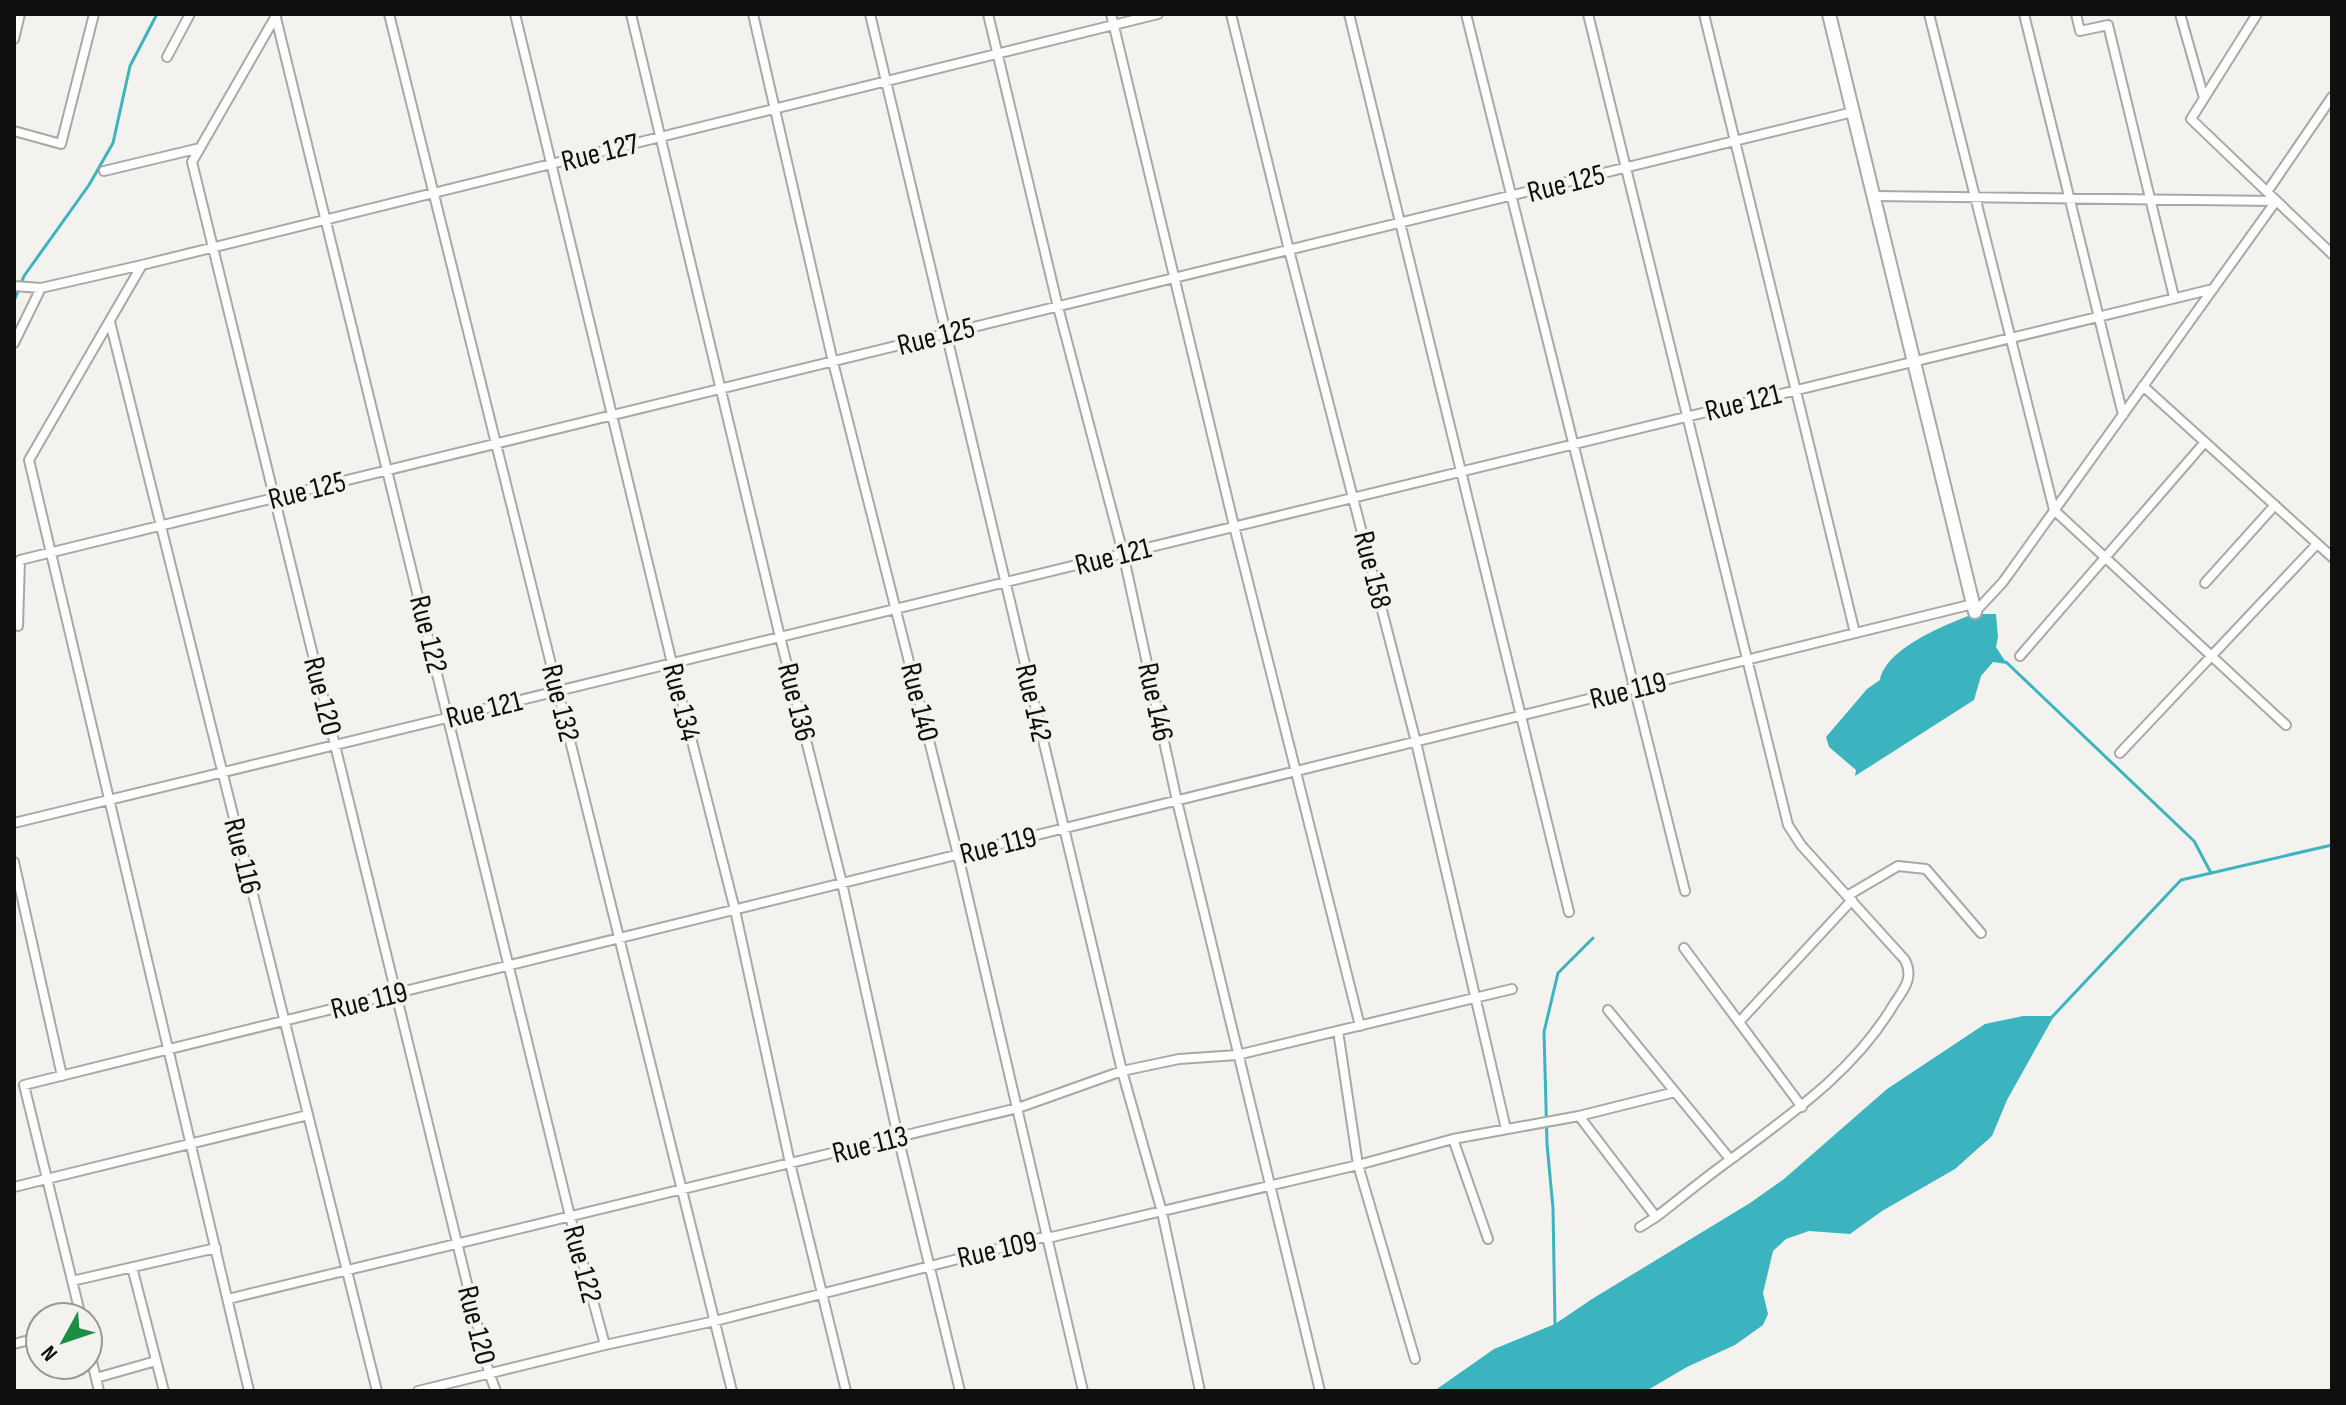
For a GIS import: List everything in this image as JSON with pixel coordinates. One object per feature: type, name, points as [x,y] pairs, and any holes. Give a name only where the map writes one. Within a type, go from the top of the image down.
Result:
[{"type":"street","points":[[14,39],[20,14]]},
{"type":"street","points":[[14,131],[61,144],[94,14]]},
{"type":"street","points":[[167,57],[190,14]]},
{"type":"street","name":"Rue 132","points":[[389,14],[732,1391]]},
{"type":"street","name":"Rue 134","points":[[515,14],[735,910],[790,1163],[846,1391]]},
{"type":"street","name":"Rue 136","points":[[631,14],[842,883],[898,1137],[960,1391]]},
{"type":"street","name":"Rue 140","points":[[753,14],[833,362],[958,855],[1083,1391]]},
{"type":"street","name":"Rue 142","points":[[870,14],[1122,1071],[1162,1212],[1200,1391]]},
{"type":"street","name":"Rue 146","points":[[988,14],[1058,307],[1123,553],[1177,801],[1320,1391]]},
{"type":"street","points":[[1111,14],[1234,526],[1360,1026]]},
{"type":"street","name":"Rue 127","points":[[14,286],[41,288],[142,265],[1158,14]]},
{"type":"street","name":"Rue 158","points":[[1231,14],[1416,742],[1506,1129]]},
{"type":"street","points":[[1349,14],[1569,912]]},
{"type":"street","points":[[1466,14],[1685,891]]},
{"type":"street","points":[[1588,14],[1788,825],[1801,845],[1905,960],[1909,969],[1909,981],[1864,1048],[1802,1107],[1640,1227]]},
{"type":"street","points":[[1704,14],[1855,633]]},
{"type":"street","points":[[1829,14],[1974,608],[2003,582],[2276,201]]},
{"type":"street","points":[[1929,14],[2054,510],[2286,725]]},
{"type":"street","points":[[2024,14],[2123,415]]},
{"type":"street","points":[[2076,14],[2080,31],[2108,25],[2174,297]]},
{"type":"street","points":[[2180,14],[2204,98]]},
{"type":"street","points":[[2257,14],[2191,119],[2332,254]]},
{"type":"street","name":"Rue 120","points":[[277,16],[192,162],[457,1244],[496,1391]]},
{"type":"street","name":"Rue 122","points":[[277,16],[570,1216],[605,1345]]},
{"type":"street","points":[[2267,192],[2332,97]]},
{"type":"street","name":"Rue 125","points":[[18,626],[20,560],[1853,112]]},
{"type":"street","points":[[104,171],[200,148]]},
{"type":"street","points":[[1873,196],[2276,201]]},
{"type":"street","points":[[142,265],[29,460],[249,1391]]},
{"type":"street","points":[[14,343],[41,288]]},
{"type":"street","name":"Rue 121","points":[[14,823],[2213,289]]},
{"type":"street","name":"Rue 116","points":[[110,322],[377,1391]]},
{"type":"street","points":[[2143,386],[2332,557]]},
{"type":"street","points":[[2020,656],[2205,442]]},
{"type":"street","points":[[2205,583],[2275,505]]},
{"type":"street","points":[[2120,753],[2317,544]]},
{"type":"street","name":"Rue 119","points":[[47,1179],[24,1085],[1855,633],[1974,608]]},
{"type":"street","points":[[14,862],[62,1076]]},
{"type":"street","points":[[1740,1021],[1850,898],[1898,866],[1926,869],[1981,933]]},
{"type":"street","points":[[1684,948],[1802,1107]]},
{"type":"street","name":"Rue 113","points":[[228,1299],[1018,1108],[1122,1071],[1179,1059],[1237,1055],[1512,989]]},
{"type":"street","points":[[1608,1010],[1730,1159]]},
{"type":"street","points":[[1338,1031],[1358,1165],[1415,1359]]},
{"type":"street","name":"Rue 109","points":[[418,1391],[715,1321],[930,1264],[1358,1165],[1453,1139],[1579,1116],[1675,1092]]},
{"type":"street","points":[[14,1187],[308,1115]]},
{"type":"street","points":[[1579,1116],[1656,1217]]},
{"type":"street","points":[[1453,1139],[1488,1239]]},
{"type":"street","points":[[47,1179],[77,1301]]},
{"type":"street","points":[[72,1281],[216,1248]]},
{"type":"street","points":[[132,1267],[164,1391]]},
{"type":"street","points":[[104,1376],[156,1361]]},
{"type":"water","points":[[1973,614],[1996,614],[1996,647],[2007,664],[1993,662],[1981,676],[1974,700],[1855,776],[1856,770],[1829,747],[1826,737],[1867,689],[1880,680],[1893,658],[1918,639]]},
{"type":"water","points":[[2023,1016],[2054,1016],[2007,1100],[1992,1136],[1955,1169],[1882,1211],[1850,1234],[1809,1231],[1786,1239],[1773,1251],[1763,1293],[1768,1314],[1763,1325],[1735,1345],[1687,1367],[1646,1391],[1434,1391],[1494,1349],[1555,1324],[1750,1203],[1784,1179],[1887,1089],[1985,1024]]},
{"type":"waterway","points":[[14,301],[24,276],[89,185],[113,143],[130,66],[157,14]]},
{"type":"waterway","points":[[2006,662],[2194,841],[2211,873]]},
{"type":"waterway","points":[[2051,1018],[2181,880],[2332,845]]},
{"type":"waterway","points":[[1557,1325],[1544,1032],[1558,973],[1593,938]]}]
